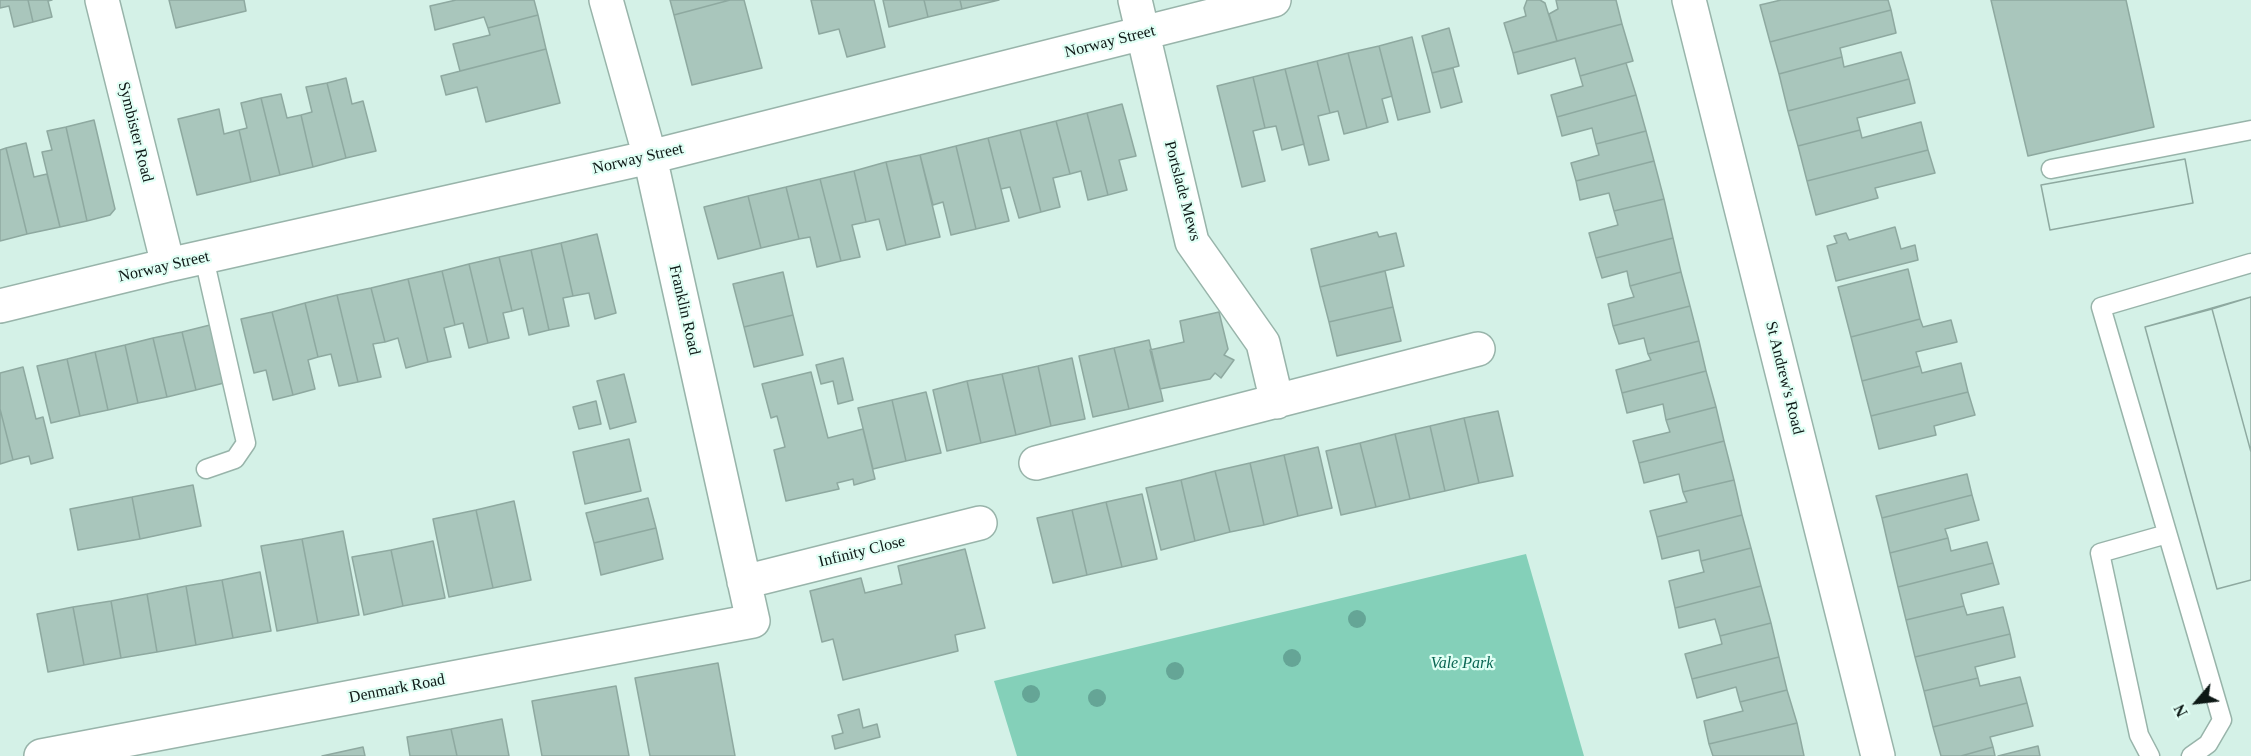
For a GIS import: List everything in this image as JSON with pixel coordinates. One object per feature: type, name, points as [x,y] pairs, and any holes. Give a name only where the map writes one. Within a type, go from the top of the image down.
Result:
[{"type":"street","name":"Symbister Road","points":[[102,0],[168,265]]},
{"type":"street","name":"Franklin Road","points":[[606,0],[650,157],[753,621]]},
{"type":"street","name":"Portslade Mews","points":[[1135,0],[1192,242],[1263,343],[1276,402]]},
{"type":"street","name":"Norway Street","points":[[0,306],[168,265],[650,157],[1274,0]]},
{"type":"street","name":"St Andrew's Road","points":[[1689,0],[1878,756]]},
{"type":"street","points":[[1036,463],[1478,349]]},
{"type":"street","name":"Infinity Close","points":[[744,582],[980,523]]},
{"type":"street","name":"Denmark Road","points":[[41,756],[753,621]]},
{"type":"lane","points":[[2051,169],[2251,130]]},
{"type":"lane","points":[[204,258],[246,443],[235,459],[206,469]]},
{"type":"lane","points":[[2191,756],[2208,744],[2222,720],[2101,307],[2251,263]]},
{"type":"lane","points":[[2150,756],[2139,735],[2100,554],[2168,534]]},
{"type":"green space","name":"Vale Park","points":[[1526,554],[1584,756],[1017,756],[994,681]]},
{"type":"building","points":[[0,0],[28,0],[33,22],[14,27],[9,6],[0,8]]},
{"type":"building","points":[[28,0],[52,0],[48,1],[52,17],[33,22]]},
{"type":"building","points":[[169,0],[244,0],[246,11],[176,28]]},
{"type":"building","points":[[456,0],[534,0],[538,15],[488,28],[484,17],[435,30],[430,6]]},
{"type":"building","points":[[670,0],[730,0],[674,15]]},
{"type":"building","points":[[730,0],[744,0],[762,68],[692,85],[674,15]]},
{"type":"building","points":[[811,0],[874,0],[885,47],[847,57],[839,29],[819,34]]},
{"type":"building","points":[[883,0],[924,0],[928,17],[889,27]]},
{"type":"building","points":[[924,0],[960,0],[962,9],[928,17]]},
{"type":"building","points":[[960,0],[999,0],[962,9]]},
{"type":"building","points":[[1527,0],[1540,0],[1545,3],[1557,41],[1513,53],[1504,23],[1526,16],[1524,8]]},
{"type":"building","points":[[1556,0],[1616,0],[1622,24],[1557,41],[1549,14],[1558,9]]},
{"type":"building","points":[[1781,0],[1888,0],[1891,10],[1770,42],[1760,5]]},
{"type":"building","points":[[1991,0],[2126,0],[2154,127],[2028,156]]},
{"type":"building","points":[[1891,10],[1896,33],[1840,48],[1842,57],[1779,74],[1770,42]]},
{"type":"building","points":[[538,15],[546,49],[460,71],[453,44],[490,35],[488,28]]},
{"type":"building","points":[[1622,24],[1633,61],[1580,76],[1575,58],[1518,74],[1513,53]]},
{"type":"building","points":[[1449,28],[1459,66],[1432,73],[1422,36]]},
{"type":"building","points":[[1412,37],[1430,112],[1398,120],[1379,46]]},
{"type":"building","points":[[1379,46],[1392,96],[1382,99],[1388,122],[1367,128],[1348,53]]},
{"type":"building","points":[[546,49],[560,103],[486,122],[477,87],[446,95],[441,76]]},
{"type":"building","points":[[1901,52],[1909,79],[1788,111],[1779,74],[1842,57],[1844,67]]},
{"type":"building","points":[[1348,53],[1367,128],[1344,134],[1338,111],[1330,113],[1317,61]]},
{"type":"building","points":[[1317,61],[1330,113],[1318,116],[1329,160],[1309,165],[1285,69]]},
{"type":"building","points":[[1626,63],[1636,95],[1557,117],[1551,95],[1583,86],[1580,76]]},
{"type":"building","points":[[1453,68],[1462,102],[1441,108],[1432,73]]},
{"type":"building","points":[[1285,69],[1304,144],[1282,150],[1276,126],[1265,128],[1253,77]]},
{"type":"building","points":[[1253,77],[1265,128],[1253,131],[1265,181],[1242,187],[1217,86]]},
{"type":"building","points":[[346,78],[352,104],[363,101],[376,151],[346,158],[327,83]]},
{"type":"building","points":[[1909,79],[1915,103],[1857,118],[1860,130],[1798,146],[1788,111]]},
{"type":"building","points":[[327,83],[346,158],[313,167],[301,115],[312,112],[306,87]]},
{"type":"building","points":[[281,94],[287,118],[301,115],[313,167],[280,175],[261,98]]},
{"type":"building","points":[[1636,95],[1646,131],[1596,144],[1592,128],[1562,136],[1557,117]]},
{"type":"building","points":[[261,98],[280,175],[251,182],[239,130],[247,128],[241,103]]},
{"type":"building","points":[[1122,104],[1136,156],[1119,160],[1127,190],[1108,195],[1087,113]]},
{"type":"building","points":[[219,109],[224,134],[239,130],[251,182],[197,195],[178,119]]},
{"type":"building","points":[[1087,113],[1108,195],[1088,200],[1081,171],[1070,174],[1056,121]]},
{"type":"building","points":[[94,120],[115,209],[110,215],[87,221],[66,127]]},
{"type":"building","points":[[1056,121],[1070,174],[1053,178],[1060,207],[1041,212],[1020,130]]},
{"type":"building","points":[[1921,122],[1928,150],[1807,181],[1798,146],[1860,130],[1862,138]]},
{"type":"building","points":[[66,127],[87,221],[60,227],[42,152],[52,150],[47,131]]},
{"type":"building","points":[[1020,130],[1041,212],[1019,218],[1010,187],[1001,189],[988,138]]},
{"type":"building","points":[[1646,131],[1654,161],[1576,181],[1571,163],[1599,155],[1596,144]]},
{"type":"building","points":[[988,138],[1009,221],[976,229],[956,146]]},
{"type":"building","points":[[26,143],[34,177],[47,174],[60,227],[27,234],[6,148]]},
{"type":"building","points":[[956,146],[976,229],[951,235],[943,202],[933,205],[920,155]]},
{"type":"building","points":[[6,148],[27,234],[0,241],[0,150]]},
{"type":"building","points":[[1928,150],[1935,173],[1875,188],[1878,198],[1816,215],[1807,181]]},
{"type":"building","points":[[920,155],[940,237],[906,245],[886,162]]},
{"type":"building","points":[[2185,159],[2193,203],[2050,230],[2041,185]]},
{"type":"building","points":[[2185,159],[2193,203],[2050,230],[2041,185]]},
{"type":"building","points":[[1654,161],[1664,199],[1614,211],[1609,193],[1580,200],[1576,181]]},
{"type":"building","points":[[886,162],[906,245],[887,250],[879,219],[866,222],[854,171]]},
{"type":"building","points":[[854,171],[866,222],[852,225],[860,257],[841,261],[820,179]]},
{"type":"building","points":[[820,179],[841,261],[817,267],[810,237],[799,239],[786,187]]},
{"type":"building","points":[[786,187],[799,239],[761,248],[748,196]]},
{"type":"building","points":[[748,196],[761,248],[718,259],[704,207]]},
{"type":"building","points":[[1664,199],[1673,238],[1596,258],[1589,233],[1618,225],[1614,211]]},
{"type":"building","points":[[1895,227],[1901,249],[1915,245],[1918,260],[1836,281],[1827,246],[1837,243],[1834,236],[1846,233],[1849,240]]},
{"type":"building","points":[[1377,232],[1379,237],[1396,233],[1404,266],[1320,287],[1311,249]]},
{"type":"building","points":[[597,234],[616,313],[595,319],[589,293],[573,296],[561,243]]},
{"type":"building","points":[[1673,238],[1681,272],[1630,286],[1627,271],[1602,278],[1596,258]]},
{"type":"building","points":[[561,243],[573,296],[563,298],[569,326],[549,330],[531,250]]},
{"type":"building","points":[[531,250],[549,330],[529,335],[523,308],[512,311],[499,257]]},
{"type":"building","points":[[499,257],[512,311],[503,313],[509,338],[488,343],[469,264]]},
{"type":"building","points":[[469,264],[488,343],[469,348],[463,323],[455,325],[442,271]]},
{"type":"building","points":[[1908,269],[1920,319],[1851,337],[1838,287]]},
{"type":"building","points":[[442,271],[455,325],[444,328],[451,357],[428,362],[408,279]]},
{"type":"building","points":[[1385,271],[1393,307],[1329,322],[1320,287]]},
{"type":"building","points":[[783,272],[793,315],[744,327],[733,284]]},
{"type":"building","points":[[1681,272],[1690,306],[1613,326],[1608,304],[1634,297],[1630,286]]},
{"type":"building","points":[[408,279],[428,362],[406,368],[398,338],[385,342],[371,288]]},
{"type":"building","points":[[371,288],[385,342],[373,344],[381,377],[358,382],[337,295]]},
{"type":"building","points":[[337,295],[358,382],[339,386],[331,354],[318,357],[305,303]]},
{"type":"building","points":[[2251,297],[2251,580],[2217,589],[2145,327]]},
{"type":"building","points":[[2251,297],[2251,452],[2212,309]]},
{"type":"building","points":[[305,303],[318,357],[308,360],[315,389],[293,395],[272,312]]},
{"type":"building","points":[[1690,306],[1699,341],[1648,354],[1644,338],[1619,344],[1613,326]]},
{"type":"building","points":[[1393,307],[1401,341],[1337,356],[1329,322]]},
{"type":"building","points":[[2212,309],[2251,452],[2251,580],[2217,589],[2145,327]]},
{"type":"building","points":[[272,312],[293,395],[273,400],[266,370],[254,373],[241,319]]},
{"type":"building","points":[[1219,312],[1228,349],[1224,355],[1234,360],[1221,378],[1215,373],[1210,379],[1160,389],[1150,350],[1184,342],[1180,321]]},
{"type":"building","points":[[793,315],[803,355],[754,367],[744,327]]},
{"type":"building","points":[[1920,319],[1923,327],[1951,320],[1957,342],[1916,352],[1920,366],[1862,381],[1851,337]]},
{"type":"building","points":[[210,325],[224,383],[196,390],[182,332]]},
{"type":"building","points":[[182,332],[196,390],[167,397],[153,338]]},
{"type":"building","points":[[153,338],[167,397],[138,403],[125,345]]},
{"type":"building","points":[[1149,340],[1163,401],[1129,409],[1114,348]]},
{"type":"building","points":[[1699,341],[1706,371],[1622,393],[1616,370],[1651,360],[1648,354]]},
{"type":"building","points":[[125,345],[138,403],[108,410],[95,352]]},
{"type":"building","points":[[1114,348],[1129,409],[1093,417],[1079,356]]},
{"type":"building","points":[[95,352],[108,410],[80,416],[67,359]]},
{"type":"building","points":[[843,358],[853,400],[838,404],[833,381],[821,384],[816,365]]},
{"type":"building","points":[[1072,358],[1085,419],[1051,426],[1038,366]]},
{"type":"building","points":[[67,359],[80,416],[51,423],[37,366]]},
{"type":"building","points":[[1961,363],[1968,392],[1871,416],[1862,381],[1920,366],[1922,373]]},
{"type":"building","points":[[1038,366],[1051,426],[1016,435],[1002,374]]},
{"type":"building","points":[[23,367],[36,419],[43,417],[53,458],[31,464],[29,456],[13,460],[0,409],[0,373]]},
{"type":"building","points":[[1706,371],[1716,407],[1666,420],[1663,404],[1627,413],[1622,393]]},
{"type":"building","points":[[811,372],[828,438],[863,429],[875,479],[854,485],[853,479],[837,483],[839,489],[786,501],[774,450],[785,447],[777,416],[771,418],[762,384]]},
{"type":"building","points":[[624,374],[636,422],[610,429],[597,381]]},
{"type":"building","points":[[1002,374],[1016,435],[981,443],[967,381]]},
{"type":"building","points":[[967,381],[981,443],[947,451],[933,390]]},
{"type":"building","points":[[926,392],[941,453],[906,461],[892,400]]},
{"type":"building","points":[[1968,392],[1975,415],[1934,426],[1936,435],[1879,449],[1871,416]]},
{"type":"building","points":[[892,400],[906,461],[873,469],[858,408]]},
{"type":"building","points":[[596,401],[601,424],[579,429],[573,407]]},
{"type":"building","points":[[1716,407],[1724,441],[1639,463],[1633,441],[1670,432],[1666,420]]},
{"type":"building","points":[[0,409],[13,460],[0,464]]},
{"type":"building","points":[[1498,411],[1513,476],[1479,483],[1464,418]]},
{"type":"building","points":[[1464,418],[1479,483],[1445,491],[1430,426]]},
{"type":"building","points":[[1430,426],[1445,491],[1410,499],[1395,434]]},
{"type":"building","points":[[1395,434],[1410,499],[1376,507],[1360,443]]},
{"type":"building","points":[[629,439],[641,491],[585,504],[573,452]]},
{"type":"building","points":[[1724,441],[1734,480],[1683,492],[1679,474],[1644,483],[1639,463]]},
{"type":"building","points":[[1360,443],[1376,507],[1341,515],[1326,451]]},
{"type":"building","points":[[1318,447],[1332,508],[1298,516],[1284,455]]},
{"type":"building","points":[[1284,455],[1298,516],[1264,525],[1250,463]]},
{"type":"building","points":[[1250,463],[1264,525],[1230,532],[1215,471]]},
{"type":"building","points":[[1215,471],[1230,532],[1195,541],[1181,480]]},
{"type":"building","points":[[1967,474],[1972,495],[1882,518],[1876,496]]},
{"type":"building","points":[[1181,480],[1195,541],[1161,550],[1146,488]]},
{"type":"building","points":[[1734,480],[1742,515],[1657,537],[1650,511],[1687,502],[1683,492]]},
{"type":"building","points":[[193,485],[201,526],[140,539],[132,497]]},
{"type":"building","points":[[1142,494],[1157,559],[1122,567],[1106,502]]},
{"type":"building","points":[[1972,495],[1979,520],[1945,529],[1948,538],[1890,553],[1882,518]]},
{"type":"building","points":[[132,497],[140,539],[78,550],[70,509]]},
{"type":"building","points":[[648,498],[656,528],[594,543],[586,513]]},
{"type":"building","points":[[514,501],[531,580],[493,588],[476,510]]},
{"type":"building","points":[[1106,502],[1122,567],[1087,575],[1072,510]]},
{"type":"building","points":[[476,510],[493,588],[449,597],[433,519]]},
{"type":"building","points":[[1072,510],[1087,575],[1053,583],[1037,518]]},
{"type":"building","points":[[1742,515],[1751,548],[1701,561],[1699,550],[1662,559],[1657,537]]},
{"type":"building","points":[[656,528],[663,559],[601,575],[594,543]]},
{"type":"building","points":[[343,531],[359,615],[318,623],[302,539]]},
{"type":"building","points":[[1948,538],[1951,551],[1987,542],[1993,563],[1898,587],[1890,553]]},
{"type":"building","points":[[302,539],[318,623],[277,631],[261,546]]},
{"type":"building","points":[[433,541],[445,598],[403,606],[391,550]]},
{"type":"building","points":[[1751,548],[1761,586],[1675,608],[1669,581],[1704,572],[1701,561]]},
{"type":"building","points":[[965,549],[985,628],[955,635],[958,651],[843,680],[833,639],[822,642],[810,591],[861,578],[865,593],[902,584],[898,566]]},
{"type":"building","points":[[391,550],[403,606],[364,615],[352,557]]},
{"type":"building","points":[[1993,563],[1999,584],[1961,594],[1964,606],[1906,620],[1898,587]]},
{"type":"building","points":[[260,572],[271,631],[233,638],[222,580]]},
{"type":"building","points":[[222,580],[233,638],[196,645],[186,586]]},
{"type":"building","points":[[186,586],[196,645],[157,652],[147,594]]},
{"type":"building","points":[[1761,586],[1771,623],[1720,636],[1715,619],[1679,628],[1675,608]]},
{"type":"building","points":[[147,594],[157,652],[121,658],[111,601]]},
{"type":"building","points":[[111,601],[121,658],[84,665],[73,607]]},
{"type":"building","points":[[1964,606],[1967,615],[2003,607],[2010,634],[1915,657],[1906,620]]},
{"type":"building","points":[[73,607],[84,665],[48,672],[37,614]]},
{"type":"building","points":[[1771,623],[1779,657],[1692,679],[1685,654],[1722,644],[1720,636]]},
{"type":"building","points":[[2010,634],[2015,657],[1975,667],[1978,678],[1924,691],[1915,657]]},
{"type":"building","points":[[1779,657],[1787,690],[1740,702],[1736,687],[1697,698],[1692,679]]},
{"type":"building","points":[[718,663],[735,756],[650,756],[635,678]]},
{"type":"building","points":[[2020,677],[2027,703],[1933,727],[1924,691],[1978,678],[1980,686]]},
{"type":"building","points":[[616,686],[629,756],[542,756],[532,701]]},
{"type":"building","points":[[1787,690],[1797,723],[1709,744],[1704,721],[1743,711],[1740,702]]},
{"type":"building","points":[[2027,703],[2033,726],[1990,737],[1993,747],[1961,756],[1941,756],[1933,727]]},
{"type":"building","points":[[859,709],[863,728],[877,724],[880,737],[835,749],[832,736],[843,733],[838,715]]},
{"type":"building","points":[[502,719],[509,756],[457,756],[451,729]]},
{"type":"building","points":[[1797,723],[1804,756],[1713,756],[1709,744]]},
{"type":"building","points":[[451,729],[457,756],[410,756],[407,737]]},
{"type":"building","points":[[2038,746],[2040,756],[1998,756]]},
{"type":"building","points":[[363,747],[365,756],[322,756]]},
{"type":"building","points":[[1993,747],[1995,756],[1961,756]]}]
